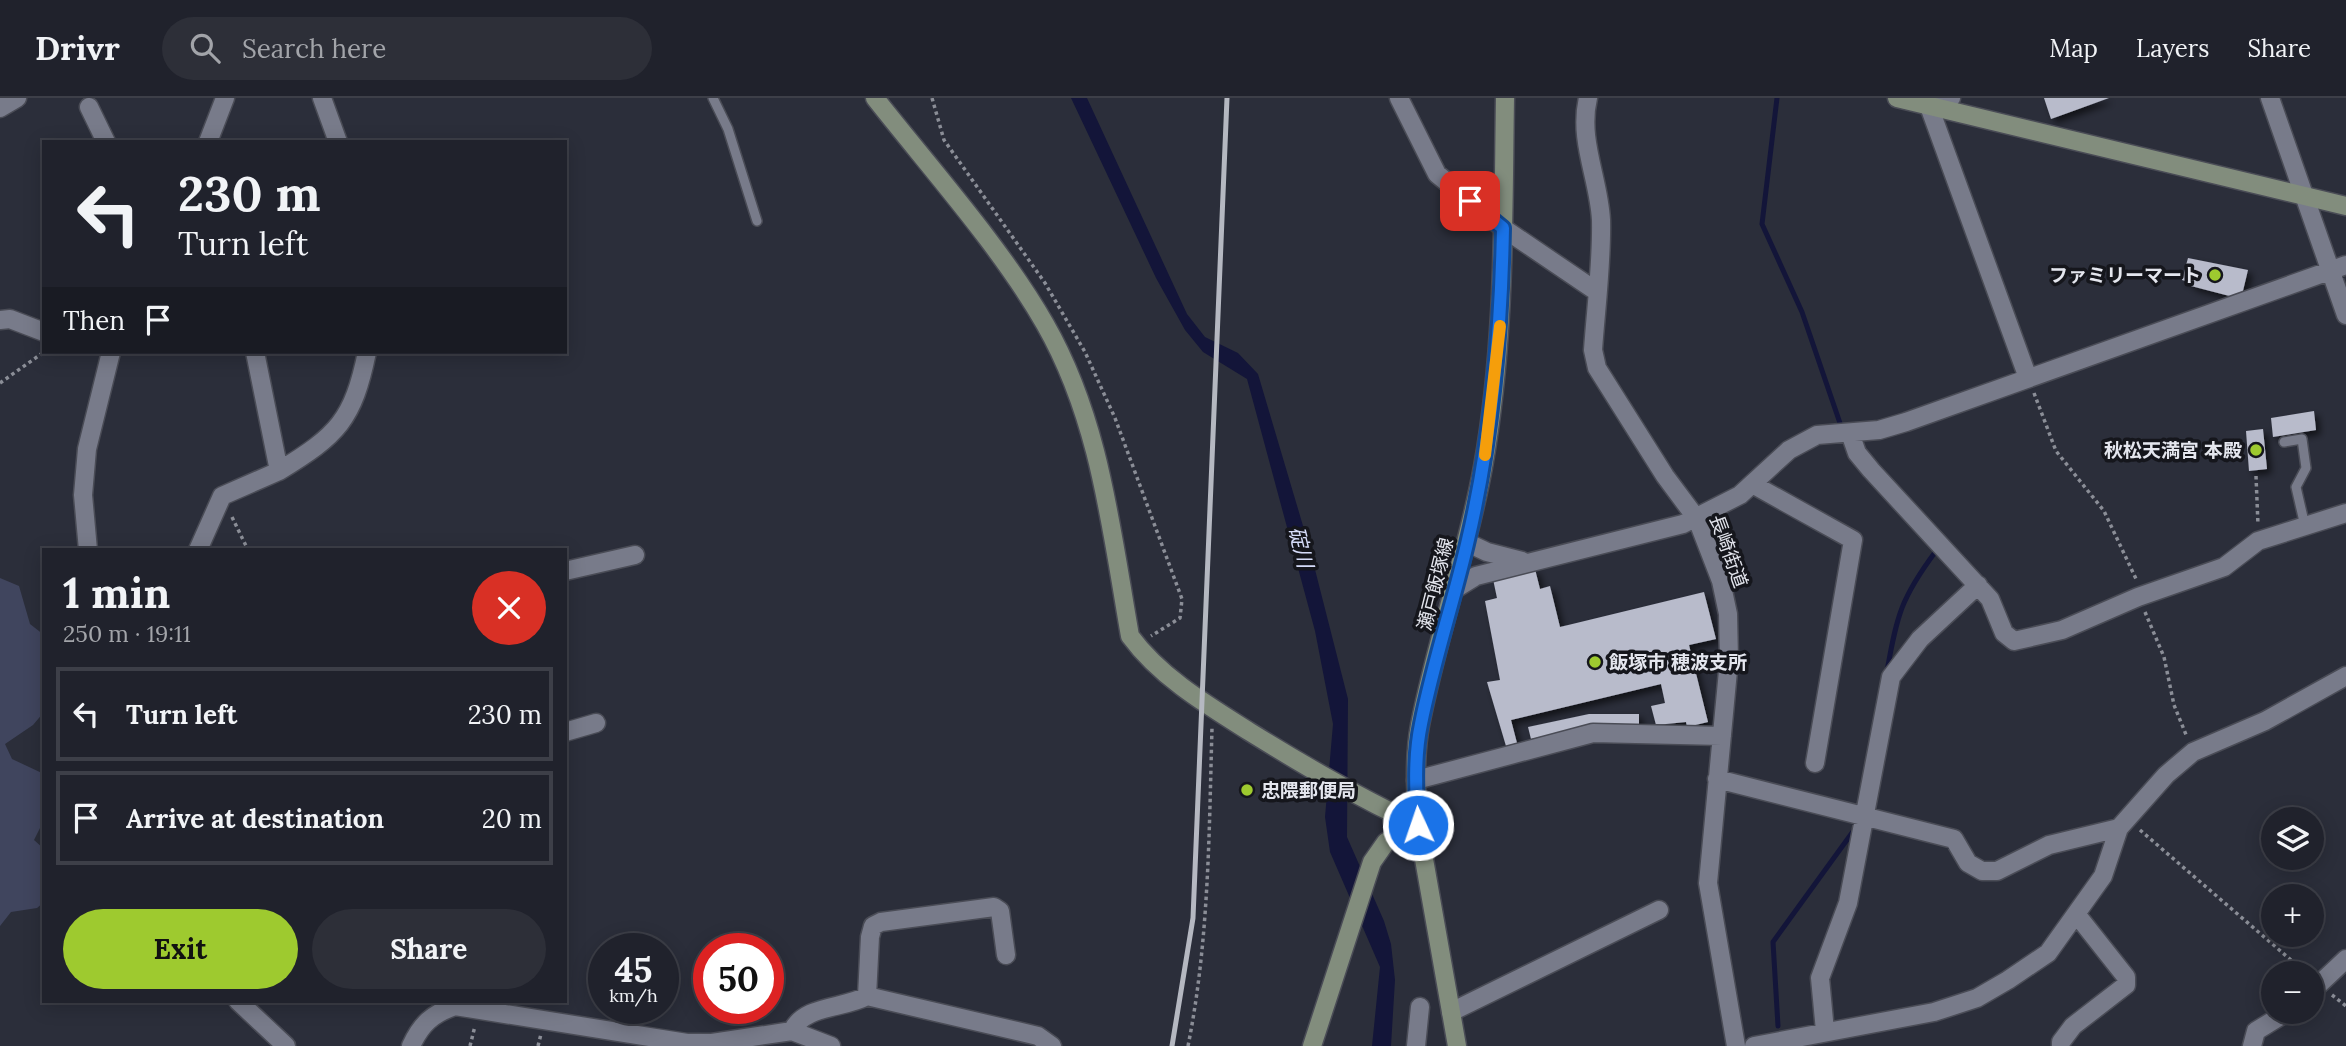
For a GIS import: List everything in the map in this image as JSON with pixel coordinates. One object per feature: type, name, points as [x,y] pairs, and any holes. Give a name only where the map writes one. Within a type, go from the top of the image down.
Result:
[{"type":"street","points":[[0,108],[17,98]]},
{"type":"street","points":[[217,133],[225,98]]},
{"type":"street","points":[[322,98],[337,140]]},
{"type":"street","points":[[875,98],[1005,264],[1045,324],[1076,393],[1104,477],[1130,636],[1145,657],[1213,708],[1300,763],[1363,800],[1418,825]]},
{"type":"street","points":[[1399,98],[1437,174],[1503,228],[1597,291]]},
{"type":"street","name":"瀬戸飯塚線","points":[[1457,1046],[1418,825],[1416,779],[1420,726],[1468,543],[1495,386],[1502,300],[1505,98]]},
{"type":"street","name":"長崎街道","points":[[1588,98],[1584,113],[1588,159],[1601,217],[1593,349],[1597,368],[1665,476],[1697,519],[1721,581],[1728,614],[1729,660],[1708,883],[1737,1046]]},
{"type":"street","points":[[1897,98],[1928,102],[2346,206]]},
{"type":"street","points":[[1928,102],[1951,98]]},
{"type":"street","points":[[2270,98],[2303,195],[2338,267],[2346,315]]},
{"type":"street","points":[[92,101],[105,140]]},
{"type":"street","points":[[1928,102],[2028,378]]},
{"type":"street","points":[[1455,589],[1476,576],[1697,519],[1754,485],[1789,450],[1816,435],[1850,433],[1906,422],[2338,267]]},
{"type":"street","points":[[0,320],[10,319],[42,331]]},
{"type":"street","points":[[88,548],[83,495],[87,449],[111,354]]},
{"type":"street","points":[[255,354],[279,471]]},
{"type":"street","points":[[199,548],[222,496],[279,471],[320,446],[342,423],[359,388],[367,354]]},
{"type":"street","points":[[1850,433],[1857,453],[1871,470],[1990,599],[2004,633],[2014,642],[2062,630],[2141,597],[2224,567],[2258,541],[2346,513]]},
{"type":"street","points":[[1754,485],[1853,540],[1815,763]]},
{"type":"street","points":[[1468,543],[1486,552],[1529,561]]},
{"type":"street","points":[[567,572],[635,555]]},
{"type":"street","points":[[1825,1031],[1820,978],[1848,903],[1891,677],[1920,639],[1978,585]]},
{"type":"street","points":[[1754,1046],[1934,1013],[1977,998],[2048,953],[2077,915],[2110,862],[2123,824],[2166,775],[2193,752],[2265,721],[2346,676]]},
{"type":"street","points":[[567,731],[596,723]]},
{"type":"street","points":[[1416,779],[1592,733],[1723,736]]},
{"type":"street","points":[[1717,779],[1954,839],[1969,863],[1982,871],[1997,870],[2049,845],[2123,824]]},
{"type":"street","points":[[1312,1046],[1372,862],[1386,842],[1418,825]]},
{"type":"street","points":[[867,996],[870,937],[873,926],[881,922],[994,907],[1000,911],[1006,955]]},
{"type":"street","points":[[1451,1012],[1659,910]]},
{"type":"street","points":[[2062,1046],[2061,1042],[2073,1026],[2126,985],[2126,977],[2077,915]]},
{"type":"street","points":[[2324,980],[2346,959]]},
{"type":"street","points":[[792,1031],[797,1020],[808,1014],[856,1002],[867,996],[1038,1036],[1052,1042],[1052,1046]]},
{"type":"street","points":[[240,1003],[286,1046]]},
{"type":"street","points":[[411,1046],[420,1027],[436,1013],[455,1006],[687,1043],[712,1043],[792,1031],[831,1046]]},
{"type":"street","points":[[1416,1046],[1420,1007]]},
{"type":"street","points":[[2252,1046],[2256,1031],[2267,1024]]},
{"type":"lane","points":[[713,98],[728,129],[757,221]]},
{"type":"lane","points":[[2284,442],[2302,439],[2306,468],[2296,487],[2305,526]]},
{"type":"path","points":[[0,383],[42,353]]},
{"type":"path","points":[[2028,378],[2056,451],[2104,511],[2164,657],[2174,705],[2193,752]]},
{"type":"path","points":[[2256,476],[2258,541]]},
{"type":"path","points":[[222,496],[247,548]]},
{"type":"path","points":[[1188,1046],[1208,898],[1213,708]]},
{"type":"path","points":[[2123,824],[2291,961]]},
{"type":"shaded area","points":[[0,578],[19,586],[30,624],[42,633],[42,714],[33,725],[5,744],[12,759],[42,773],[42,824],[34,840],[42,847],[42,904],[37,908],[11,912],[0,926]]},
{"type":"water","name":"碇川","points":[[1071,98],[1087,98],[1187,314],[1205,337],[1238,353],[1258,374],[1309,546],[1348,699],[1347,837],[1384,921],[1391,944],[1395,980],[1391,1046],[1372,1046],[1380,967],[1330,852],[1325,817],[1333,724],[1315,631],[1247,379],[1203,352],[1185,330],[1156,278]]},
{"type":"building","points":[[2044,98],[2109,98],[2051,119]]},
{"type":"building","name":"ファミリーマート","points":[[2188,258],[2248,270],[2241,299],[2191,286],[2192,283],[2182,280]]},
{"type":"building","points":[[2314,411],[2316,430],[2273,437],[2271,418]]},
{"type":"building","name":"秋松天満宮 本殿","points":[[2263,429],[2267,469],[2249,471],[2246,431]]},
{"type":"building","name":"飯塚市 穂波支所","points":[[1535,569],[1540,589],[1550,586],[1560,627],[1704,592],[1716,639],[1689,645],[1708,722],[1687,727],[1686,722],[1656,725],[1651,706],[1665,703],[1661,684],[1511,720],[1517,743],[1506,746],[1487,682],[1500,680],[1485,601],[1497,598],[1493,579]]},
{"type":"building","points":[[1589,714],[1639,714],[1639,727],[1588,727],[1531,739],[1528,727]]},
{"type":"waterway","points":[[1777,98],[1762,224],[1802,312],[1842,429]]},
{"type":"waterway","points":[[1887,671],[1902,608],[1915,582],[1936,551],[1933,548]]},
{"type":"waterway","points":[[1778,1026],[1773,942],[1857,826]]},
{"type":"railway","points":[[1172,1046],[1193,918],[1227,98]]},
{"type":"slow traffic","points":[[1485,455],[1500,326]]},
{"type":"place","name":"ファミリーマート","points":[[2215,275]]},
{"type":"place","name":"秋松天満宮 本殿","points":[[2256,450]]},
{"type":"place","name":"飯塚市 穂波支所","points":[[1595,662]]},
{"type":"place","name":"忠隈郵便局","points":[[1247,790]]},
{"type":"route","points":[[1418,825],[1416,779],[1420,726],[1468,543],[1483,466],[1499,343],[1503,228],[1470,201]]}]
